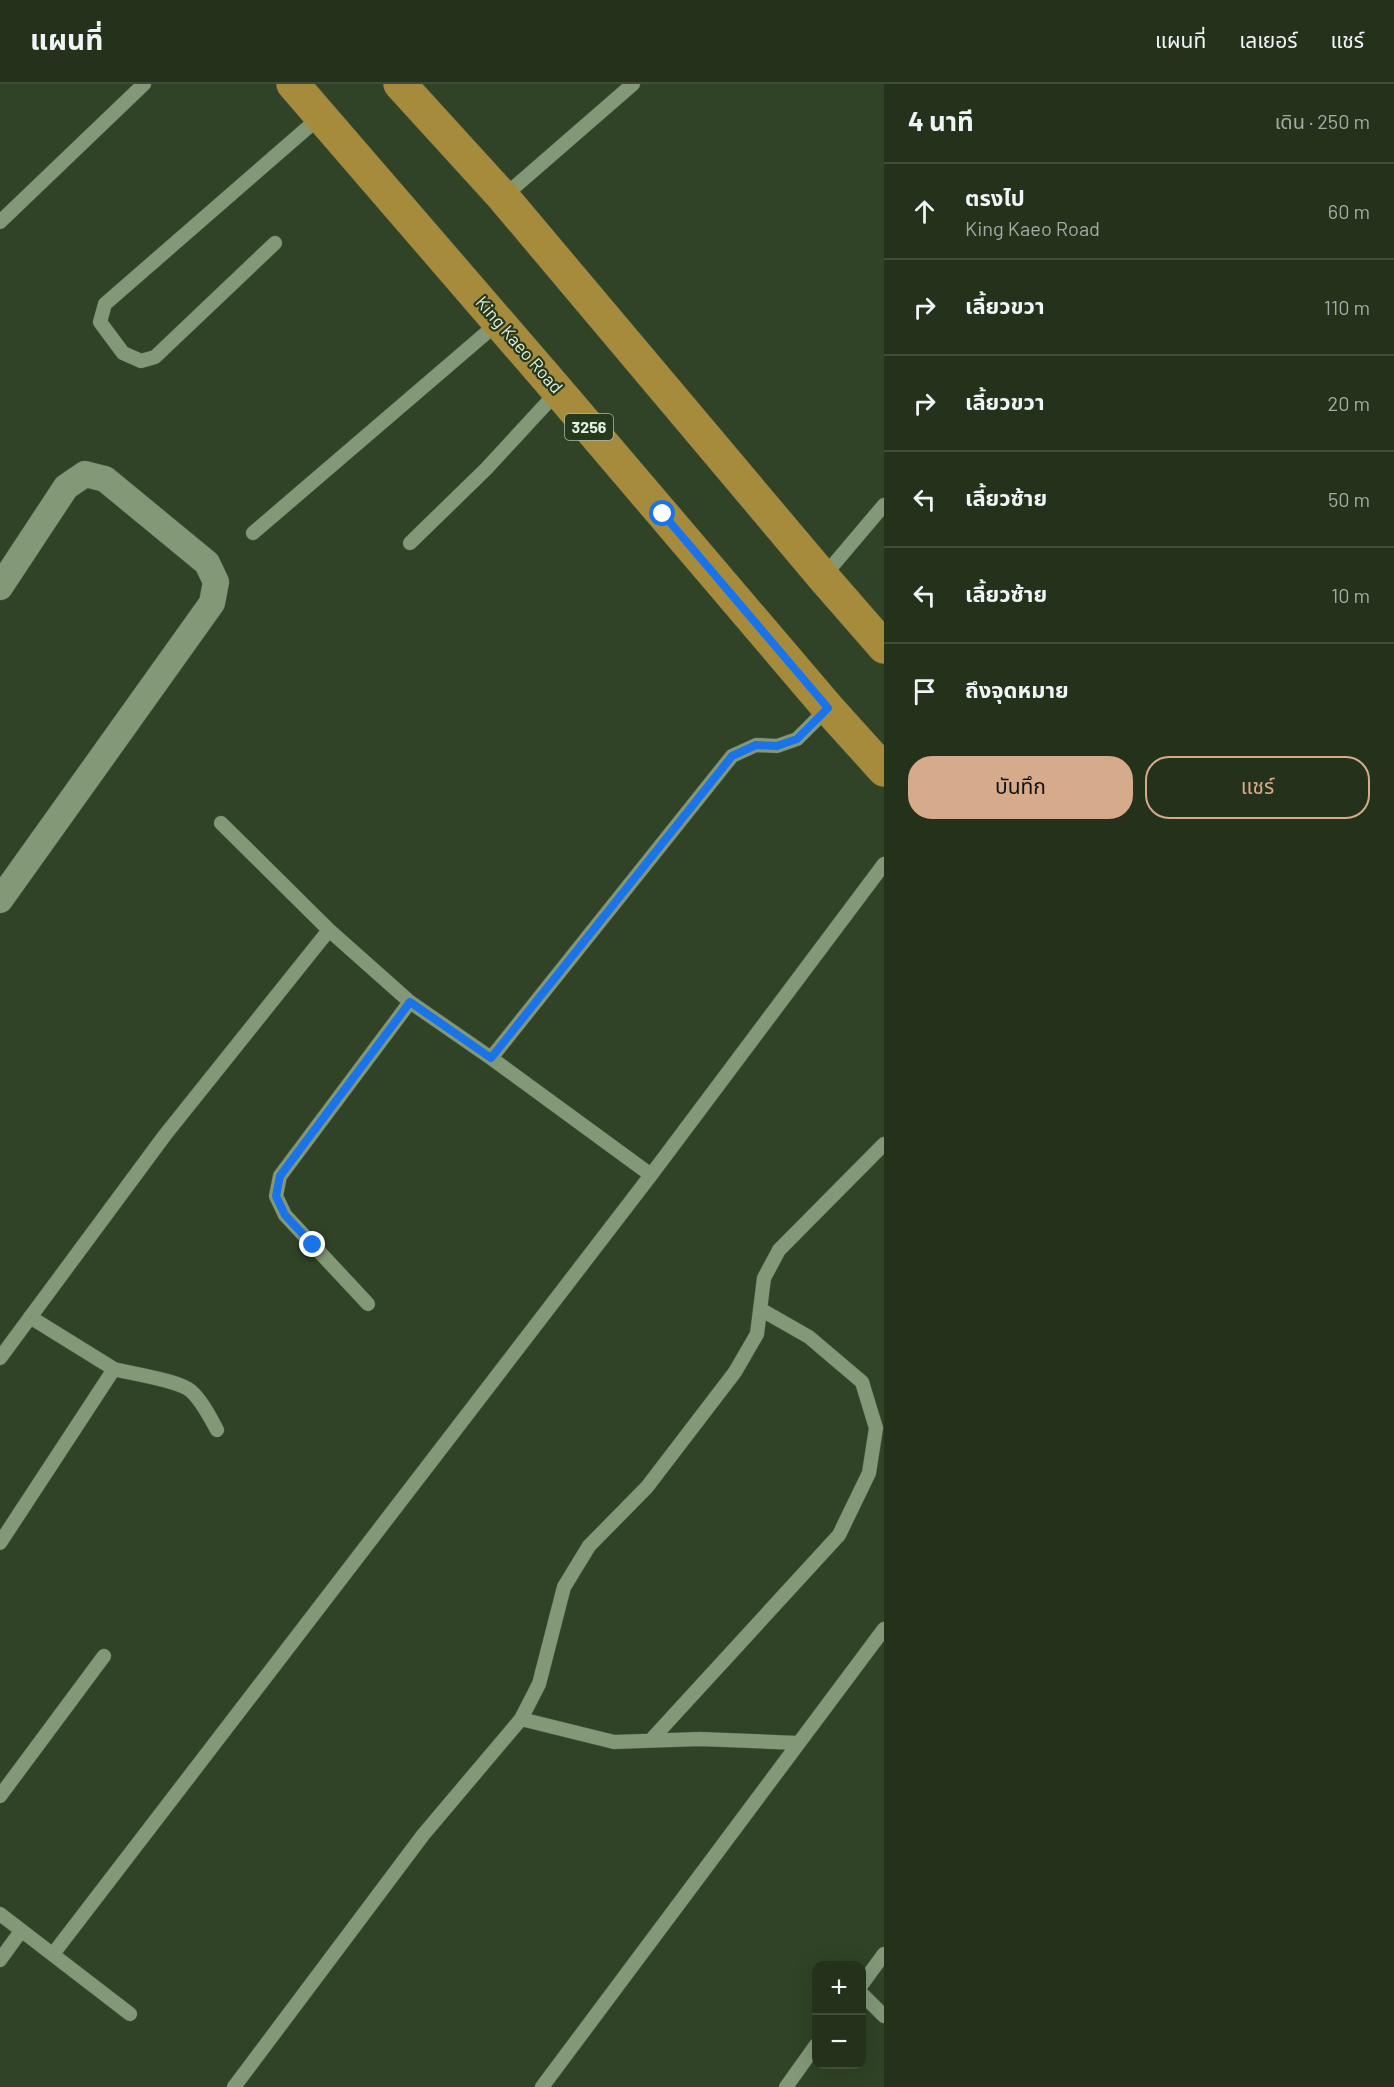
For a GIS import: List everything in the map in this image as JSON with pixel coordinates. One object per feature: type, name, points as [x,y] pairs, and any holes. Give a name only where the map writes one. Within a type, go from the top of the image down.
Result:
[{"type":"main road","name":"King Kaeo Road","points":[[293,84],[828,708],[881,762]]},
{"type":"main road","points":[[400,84],[503,197],[823,578],[884,647]]},
{"type":"street","points":[[0,587],[66,487],[85,474],[105,479],[207,563],[216,582],[212,603],[0,900]]},
{"type":"lane","points":[[0,222],[144,84]]},
{"type":"lane","points":[[503,197],[633,84]]},
{"type":"lane","points":[[275,243],[154,357],[141,361],[123,353],[100,322],[105,304],[321,116]]},
{"type":"lane","points":[[253,533],[499,322]]},
{"type":"lane","points":[[410,543],[486,469],[558,391]]},
{"type":"lane","points":[[823,578],[884,504]]},
{"type":"lane","points":[[491,1058],[732,756],[756,745],[777,746],[797,739],[828,708]]},
{"type":"lane","points":[[221,822],[329,930],[410,1002],[651,1175]]},
{"type":"lane","points":[[53,1954],[651,1175],[884,864]]},
{"type":"lane","points":[[0,1358],[165,1135],[329,930]]},
{"type":"lane","points":[[368,1304],[285,1215],[276,1196],[280,1176],[410,1002]]},
{"type":"lane","points":[[234,2087],[423,1835],[521,1719],[539,1684],[564,1587],[589,1546],[646,1487],[735,1372],[757,1334],[764,1278],[779,1250],[884,1144]]},
{"type":"lane","points":[[651,1740],[839,1535],[869,1473],[876,1428],[862,1382],[809,1337],[760,1309]]},
{"type":"lane","points":[[30,1317],[114,1369],[172,1382],[190,1389],[218,1430]]},
{"type":"lane","points":[[0,1543],[114,1369]]},
{"type":"lane","points":[[542,2087],[884,1629]]},
{"type":"lane","points":[[0,1796],[104,1656]]},
{"type":"lane","points":[[521,1719],[614,1742],[700,1739],[798,1743]]},
{"type":"lane","points":[[0,1914],[130,2014]]},
{"type":"lane","points":[[0,1960],[21,1931]]},
{"type":"lane","points":[[866,1977],[884,1954]]},
{"type":"lane","points":[[866,1999],[884,2016]]},
{"type":"lane","points":[[786,2087],[812,2051]]},
{"type":"route","points":[[313,1245],[285,1215],[276,1196],[280,1176],[410,1002],[491,1058],[732,756],[756,745],[777,746],[797,739],[828,708],[663,514]]}]
